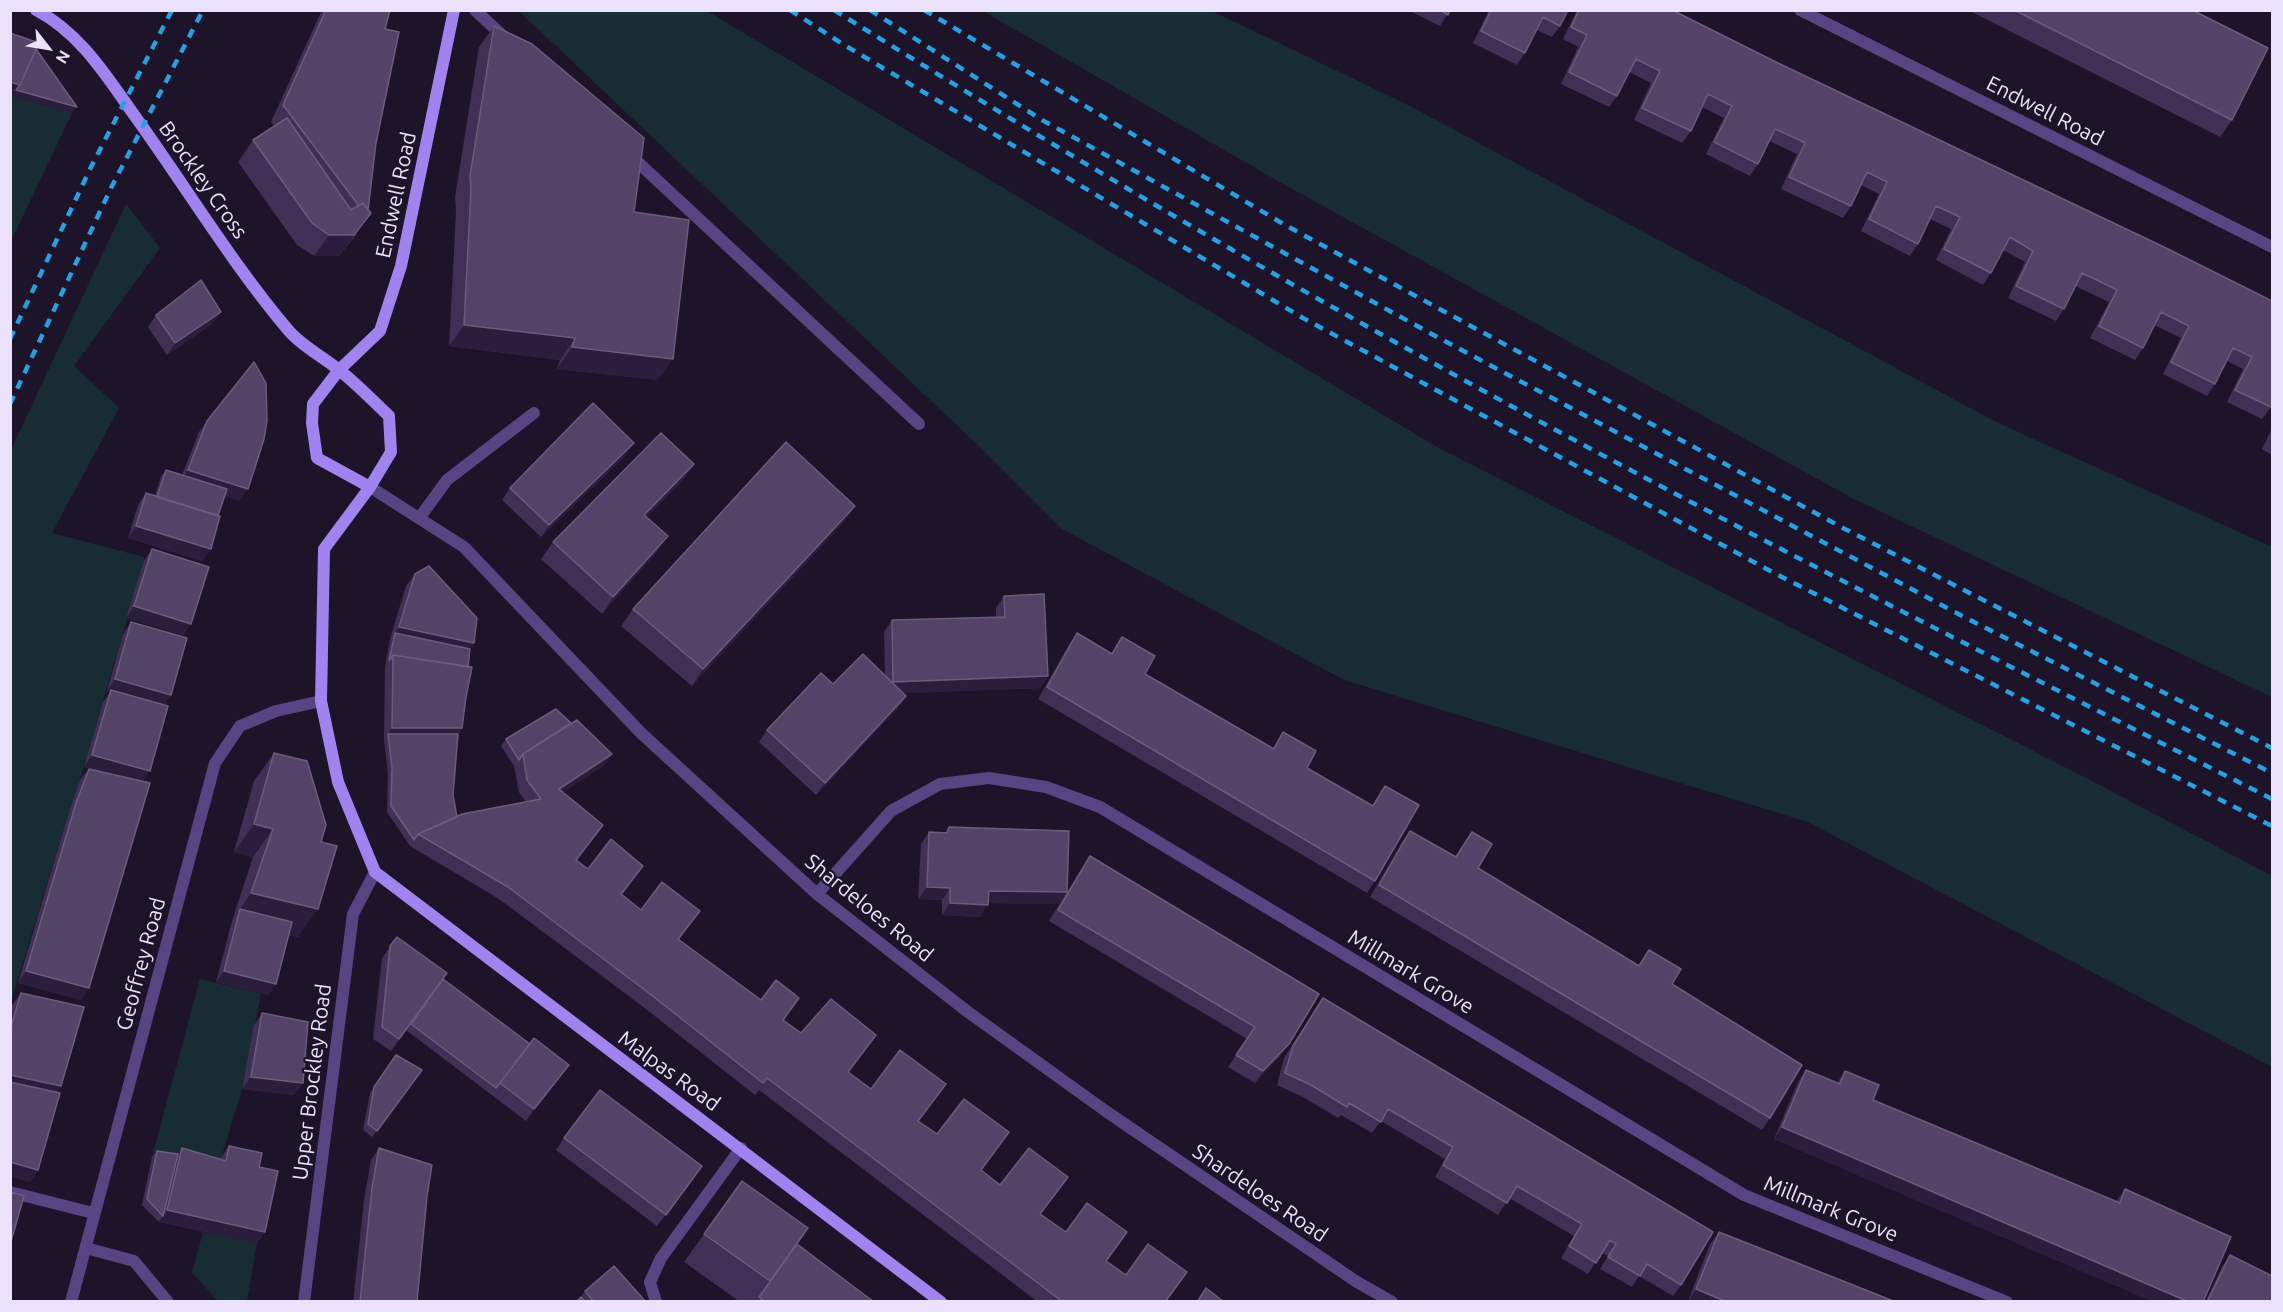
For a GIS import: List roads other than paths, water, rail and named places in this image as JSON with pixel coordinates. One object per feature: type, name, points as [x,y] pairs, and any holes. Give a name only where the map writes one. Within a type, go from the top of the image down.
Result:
[{"type":"main road","name":"Brockley Cross","points":[[36,10],[54,20],[76,39],[94,60],[171,167],[209,225],[290,333],[339,370]]},
{"type":"main road","name":"Endwell Road","points":[[339,370],[380,331],[401,266],[454,10]]},
{"type":"main road","name":"Shardeloes Road","points":[[339,370],[313,404],[312,423],[317,458],[370,487]]},
{"type":"main road","points":[[339,370],[389,416],[391,452],[370,487],[324,549],[321,701],[338,782],[375,872]]},
{"type":"main road","name":"Malpas Road","points":[[375,872],[941,1302]]},
{"type":"street","points":[[475,10],[518,51]]},
{"type":"street","name":"Endwell Road","points":[[1800,10],[2272,247]]},
{"type":"street","points":[[623,148],[919,424]]},
{"type":"street","points":[[420,517],[447,480],[534,413]]},
{"type":"street","name":"Shardeloes Road","points":[[370,487],[464,547],[641,733],[817,894],[968,1012],[1107,1112],[1357,1282],[1392,1302]]},
{"type":"street","name":"Geoffrey Road","points":[[71,1302],[215,764],[240,726],[276,711],[321,701]]},
{"type":"street","name":"Millmark Grove","points":[[817,894],[891,811],[940,784],[989,778],[1046,787],[1100,807],[1744,1195],[2007,1302]]},
{"type":"street","name":"Upper Brockley Road","points":[[304,1302],[353,914],[375,872]]},
{"type":"street","points":[[657,1302],[650,1282],[661,1258],[741,1148]]},
{"type":"street","points":[[10,1192],[93,1213]]},
{"type":"street","points":[[86,1248],[134,1261],[168,1302]]},
{"type":"railway","points":[[10,339],[91,167],[172,10]]},
{"type":"railway","points":[[10,404],[111,188],[203,10]]},
{"type":"railway","points":[[790,10],[841,43],[1303,318],[1774,573],[2272,826]]},
{"type":"railway","points":[[834,10],[1127,188],[1529,416],[1740,528],[2272,799]]},
{"type":"railway","points":[[870,10],[1042,120],[1439,338],[1966,618],[2272,773]]},
{"type":"railway","points":[[924,10],[1285,225],[1843,528],[2272,748]]}]
